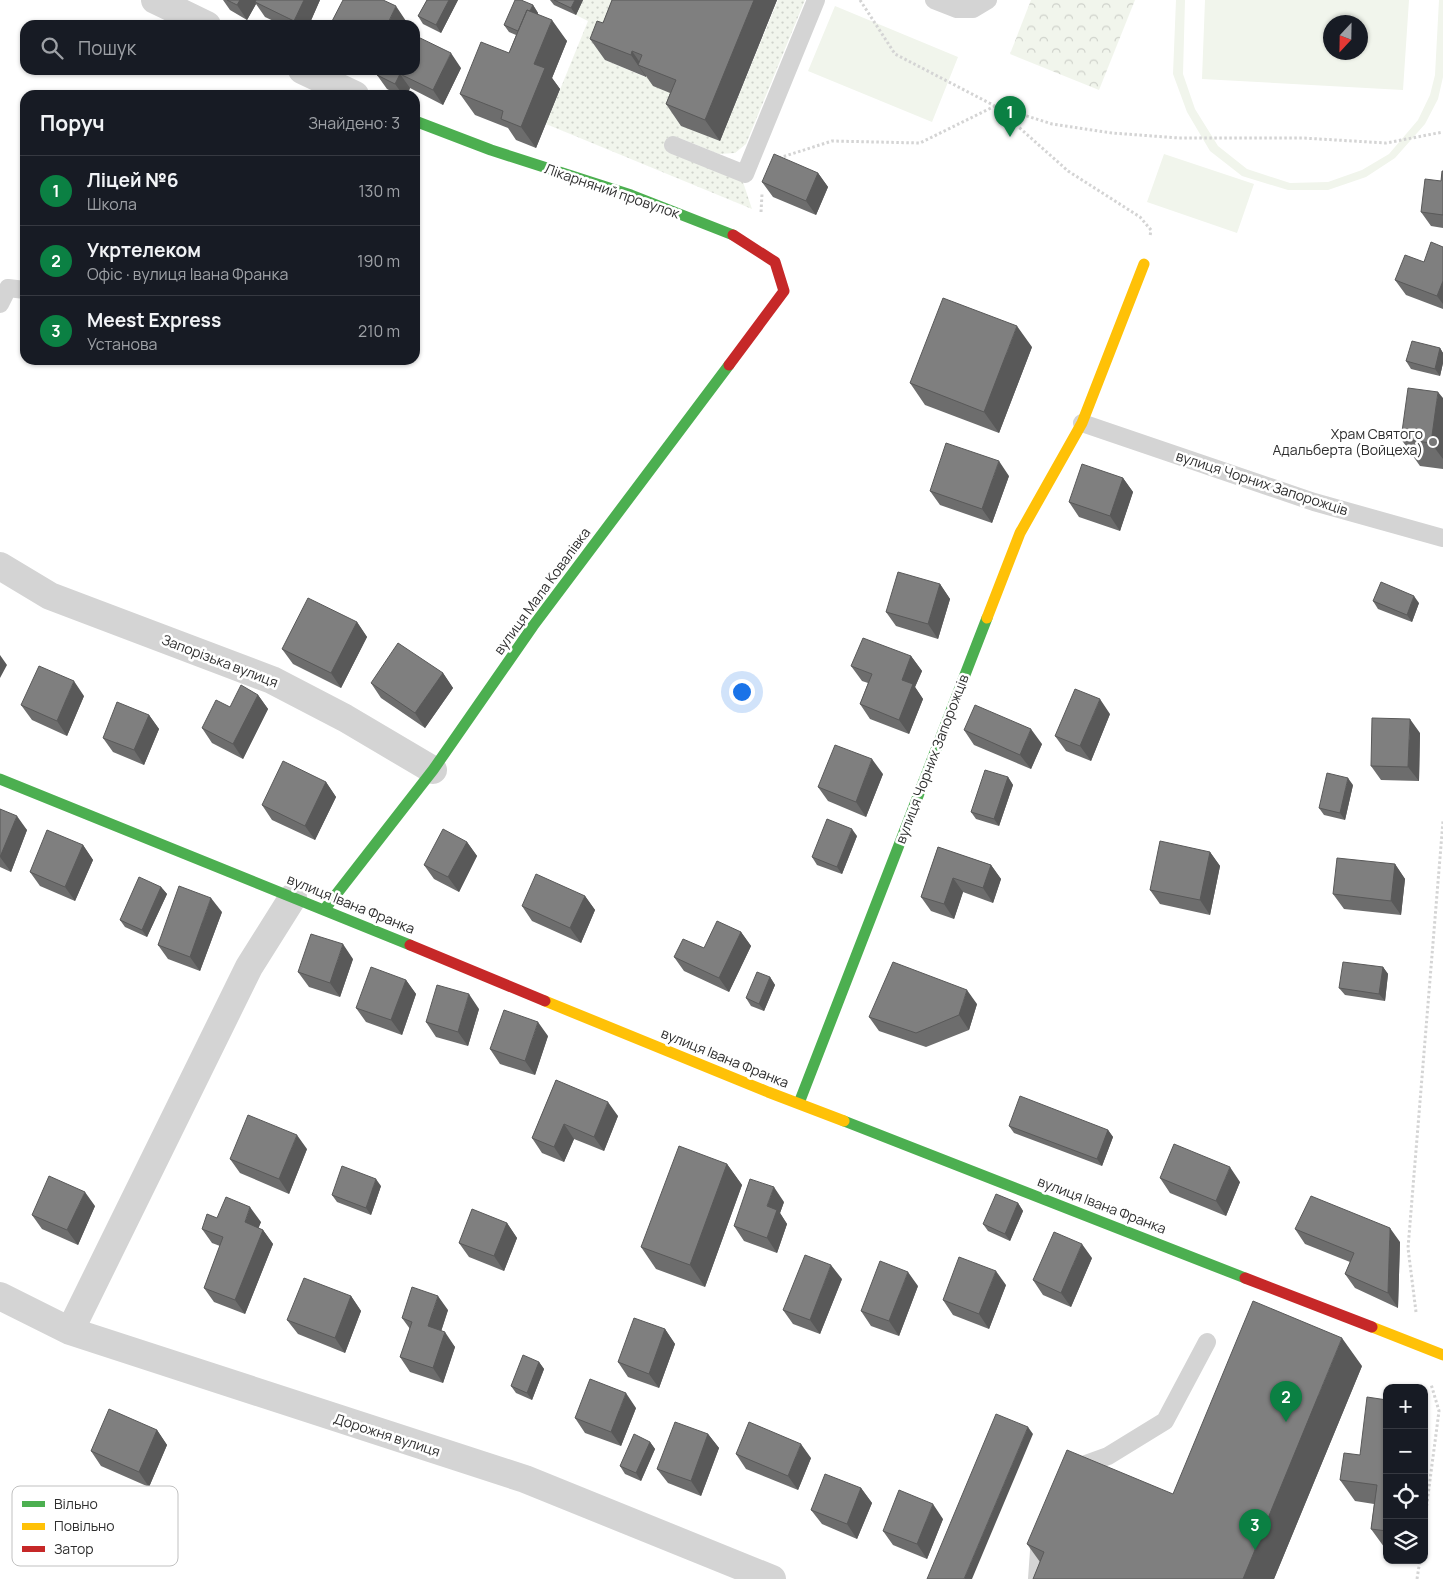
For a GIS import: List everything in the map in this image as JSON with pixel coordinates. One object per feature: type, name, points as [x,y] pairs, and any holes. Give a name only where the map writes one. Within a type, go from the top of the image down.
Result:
[{"type":"street","points":[[155,0],[197,20]]},
{"type":"street","points":[[312,75],[344,90]]},
{"type":"street","name":"Лікарняний провулок","points":[[420,123],[491,150],[631,195],[738,237],[775,262],[784,291]]},
{"type":"street","name":"вулиця Чорних Запорожців","points":[[798,1103],[1020,532],[1082,422],[1144,264]]},
{"type":"street","name":"вулиця Мала Ковалівка","points":[[324,910],[433,770],[533,626],[784,291]]},
{"type":"street","name":"Запорізька вулиця","points":[[0,566],[50,596],[272,680],[345,718],[433,770]]},
{"type":"street","name":"вулиця Івана Франка","points":[[0,779],[768,1092],[1443,1355]]},
{"type":"street","points":[[70,1331],[248,967],[293,897]]},
{"type":"street","name":"Дорожня вулиця","points":[[0,1296],[70,1331],[525,1479],[772,1579]]},
{"type":"lane","points":[[673,145],[745,174],[816,0]]},
{"type":"lane","points":[[934,0],[957,10],[973,9],[988,0]]},
{"type":"lane","points":[[0,304],[8,288],[20,289]]},
{"type":"lane","name":"вулиця Чорних Запорожців","points":[[1082,422],[1314,502],[1443,538]]},
{"type":"lane","points":[[1059,1482],[1062,1473],[1108,1456],[1165,1421],[1207,1342]]},
{"type":"lane","points":[[1038,1579],[1040,1535],[1047,1518]]},
{"type":"path","points":[[860,0],[895,54],[995,106],[1052,124],[1112,133],[1179,138],[1303,138],[1386,142],[1443,132]]},
{"type":"path","points":[[775,164],[779,158],[832,141],[920,143],[995,106]]},
{"type":"path","points":[[995,106],[1068,171],[1140,217],[1151,230],[1144,264]]},
{"type":"path","points":[[761,212],[762,193]]},
{"type":"path","points":[[1425,1519],[1439,1411],[1420,1345],[1408,1248],[1443,821]]},
{"type":"path","points":[[1417,1579],[1419,1564]]},
{"type":"green space","points":[[583,0],[636,0],[605,60],[645,77],[647,73],[691,101],[720,141],[778,0],[805,0],[746,144],[735,153],[719,154],[677,137],[743,182],[752,209],[546,124],[588,21],[576,15]]},
{"type":"green space","points":[[1031,0],[1135,0],[1099,90],[1010,54]]},
{"type":"green space","points":[[1176,0],[1185,0],[1183,74],[1195,109],[1218,146],[1247,169],[1290,183],[1328,182],[1362,170],[1389,154],[1418,120],[1430,95],[1435,75],[1439,0],[1443,0],[1443,77],[1438,99],[1425,124],[1395,158],[1366,177],[1328,190],[1288,190],[1242,176],[1210,151],[1187,112],[1173,74]]},
{"type":"green space","points":[[1205,0],[1409,0],[1403,90],[1202,79]]},
{"type":"green space","points":[[835,6],[958,57],[932,122],[808,71]]},
{"type":"green space","points":[[1164,154],[1254,184],[1237,233],[1147,202]]},
{"type":"building","points":[[227,0],[240,0],[237,5]]},
{"type":"building","points":[[256,0],[304,0],[294,20],[255,2]]},
{"type":"building","points":[[343,0],[383,0],[396,6],[389,20],[333,20]]},
{"type":"building","points":[[427,0],[449,0],[436,25],[418,16]]},
{"type":"building","points":[[515,0],[521,0],[533,5],[530,11],[527,10],[518,31],[504,25]]},
{"type":"building","points":[[554,0],[575,0],[571,8]]},
{"type":"building","points":[[612,0],[754,0],[705,120],[666,104],[676,80],[638,65],[642,55],[632,51],[631,55],[590,39],[597,21],[603,23]]},
{"type":"building","points":[[527,10],[552,20],[534,64],[545,68],[521,127],[501,119],[503,111],[460,94],[481,42],[509,53]]},
{"type":"building","points":[[420,38],[451,53],[433,90],[402,75],[420,75]]},
{"type":"building","points":[[377,75],[400,75],[395,84]]},
{"type":"building","points":[[774,154],[818,173],[806,201],[762,182]]},
{"type":"building","points":[[1442,171],[1443,215],[1421,212],[1425,179],[1441,181]]},
{"type":"building","points":[[1431,242],[1443,247],[1443,281],[1437,296],[1395,280],[1405,255],[1424,262]]},
{"type":"building","points":[[943,298],[1017,326],[984,412],[910,383]]},
{"type":"building","points":[[1412,341],[1440,348],[1435,369],[1406,361]]},
{"type":"building","points":[[1408,388],[1438,392],[1431,443],[1401,439]]},
{"type":"building","points":[[946,443],[999,461],[982,509],[930,491]]},
{"type":"building","points":[[1082,464],[1123,478],[1110,516],[1069,502]]},
{"type":"building","points":[[898,572],[940,584],[928,624],[886,612]]},
{"type":"building","points":[[1381,582],[1414,596],[1407,615],[1373,601]]},
{"type":"building","points":[[308,598],[357,622],[331,673],[282,649]]},
{"type":"building","points":[[863,638],[911,656],[902,680],[913,684],[899,720],[860,704],[872,674],[851,666]]},
{"type":"building","points":[[398,643],[443,673],[415,713],[371,683]]},
{"type":"building","points":[[39,666],[74,681],[57,721],[21,705]]},
{"type":"building","points":[[241,685],[258,695],[233,744],[202,728],[216,700],[230,707]]},
{"type":"building","points":[[1075,689],[1100,699],[1080,746],[1055,736]]},
{"type":"building","points":[[117,702],[149,715],[134,750],[103,738]]},
{"type":"building","points":[[975,705],[1031,729],[1020,755],[964,730]]},
{"type":"building","points":[[1372,718],[1410,719],[1408,767],[1371,766]]},
{"type":"building","points":[[835,745],[872,759],[856,802],[818,787]]},
{"type":"building","points":[[283,761],[326,782],[305,826],[262,805]]},
{"type":"building","points":[[985,770],[1008,777],[994,819],[971,812]]},
{"type":"building","points":[[1327,773],[1348,778],[1340,813],[1319,808]]},
{"type":"building","points":[[0,809],[17,816],[0,857]]},
{"type":"building","points":[[827,819],[852,829],[837,867],[812,857]]},
{"type":"building","points":[[443,829],[467,842],[448,877],[424,865]]},
{"type":"building","points":[[47,830],[83,845],[65,887],[30,872]]},
{"type":"building","points":[[1160,841],[1210,852],[1200,900],[1150,890]]},
{"type":"building","points":[[938,847],[991,865],[983,888],[953,878],[944,904],[921,897]]},
{"type":"building","points":[[1337,858],[1395,864],[1391,901],[1333,894]]},
{"type":"building","points":[[536,874],[585,896],[570,928],[522,906]]},
{"type":"building","points":[[139,877],[161,887],[142,930],[120,920]]},
{"type":"building","points":[[179,886],[211,898],[190,957],[158,945]]},
{"type":"building","points":[[717,921],[741,932],[719,978],[674,957],[683,939],[704,948]]},
{"type":"building","points":[[311,934],[343,944],[330,983],[298,972]]},
{"type":"building","points":[[893,962],[967,990],[959,1015],[916,1033],[869,1017]]},
{"type":"building","points":[[1343,962],[1383,967],[1379,994],[1339,988]]},
{"type":"building","points":[[371,967],[406,980],[391,1020],[356,1008]]},
{"type":"building","points":[[757,972],[770,977],[759,1004],[746,998]]},
{"type":"building","points":[[437,985],[469,994],[458,1032],[426,1022]]},
{"type":"building","points":[[504,1010],[538,1022],[525,1061],[490,1049]]},
{"type":"building","points":[[556,1080],[608,1102],[594,1137],[564,1124],[554,1147],[532,1138]]},
{"type":"building","points":[[1020,1096],[1108,1130],[1097,1159],[1009,1126]]},
{"type":"building","points":[[248,1115],[297,1135],[279,1179],[230,1159]]},
{"type":"building","points":[[1174,1144],[1230,1167],[1216,1201],[1160,1178]]},
{"type":"building","points":[[679,1146],[727,1164],[690,1265],[641,1247]]},
{"type":"building","points":[[342,1166],[376,1179],[366,1208],[332,1195]]},
{"type":"building","points":[[49,1176],[85,1192],[67,1230],[32,1215]]},
{"type":"building","points":[[750,1179],[774,1187],[767,1206],[777,1210],[767,1238],[734,1226]]},
{"type":"building","points":[[996,1194],[1018,1203],[1005,1234],[983,1224]]},
{"type":"building","points":[[1311,1196],[1390,1228],[1388,1293],[1345,1274],[1354,1253],[1295,1229]]},
{"type":"building","points":[[226,1197],[250,1207],[245,1222],[263,1230],[235,1300],[204,1288],[223,1237],[202,1229],[207,1214],[217,1218]]},
{"type":"building","points":[[472,1209],[507,1223],[494,1256],[459,1243]]},
{"type":"building","points":[[1054,1232],[1082,1244],[1061,1293],[1033,1280]]},
{"type":"building","points":[[805,1255],[831,1265],[810,1320],[783,1310]]},
{"type":"building","points":[[959,1257],[996,1271],[979,1314],[943,1300]]},
{"type":"building","points":[[880,1261],[908,1272],[889,1321],[861,1311]]},
{"type":"building","points":[[304,1278],[351,1296],[335,1338],[287,1320]]},
{"type":"building","points":[[412,1287],[438,1296],[428,1326],[445,1332],[433,1368],[400,1357],[412,1322],[402,1318]]},
{"type":"building","points":[[1253,1301],[1342,1338],[1243,1579],[1033,1579],[1044,1552],[1027,1544],[1067,1450],[1173,1494]]},
{"type":"building","points":[[634,1318],[665,1329],[649,1374],[618,1362]]},
{"type":"building","points":[[523,1355],[539,1362],[527,1393],[511,1386]]},
{"type":"building","points":[[590,1379],[626,1393],[611,1432],[575,1418]]},
{"type":"building","points":[[1367,1397],[1383,1399],[1383,1530],[1371,1529],[1377,1485],[1340,1480],[1344,1453],[1360,1455]]},
{"type":"building","points":[[109,1409],[157,1430],[139,1472],[91,1451]]},
{"type":"building","points":[[996,1414],[1028,1427],[964,1579],[927,1579]]},
{"type":"building","points":[[675,1422],[708,1434],[691,1481],[657,1469]]},
{"type":"building","points":[[749,1422],[801,1444],[788,1476],[736,1454]]},
{"type":"building","points":[[634,1434],[650,1442],[636,1473],[620,1466]]},
{"type":"building","points":[[825,1474],[861,1488],[847,1524],[811,1510]]},
{"type":"building","points":[[899,1490],[933,1504],[917,1544],[883,1531]]},
{"type":"traffic: fast","points":[[420,123],[491,150],[631,195],[733,235]]},
{"type":"traffic: fast","points":[[324,910],[433,770],[533,626],[729,365]]},
{"type":"traffic: fast","points":[[799,1103],[987,618]]},
{"type":"traffic: fast","points":[[0,779],[410,945]]},
{"type":"traffic: fast","points":[[844,1121],[1245,1278]]},
{"type":"traffic: slow","points":[[987,618],[1020,533],[1082,423],[1144,264]]},
{"type":"traffic: slow","points":[[545,1001],[844,1121]]},
{"type":"traffic: slow","points":[[1372,1327],[1443,1355]]},
{"type":"traffic: jam","points":[[729,365],[784,291],[775,262],[733,235]]},
{"type":"traffic: jam","points":[[410,945],[545,1001]]},
{"type":"traffic: jam","points":[[1245,1278],[1372,1327]]},
{"type":"place","name":"Ліцей №6","points":[[1010,137]]},
{"type":"place","name":"Храм Святого Адальберта (Войцеха)","points":[[1433,442]]},
{"type":"place","name":"Укртелеком","points":[[1286,1422]]},
{"type":"place","name":"Meest Express","points":[[1255,1550]]}]
